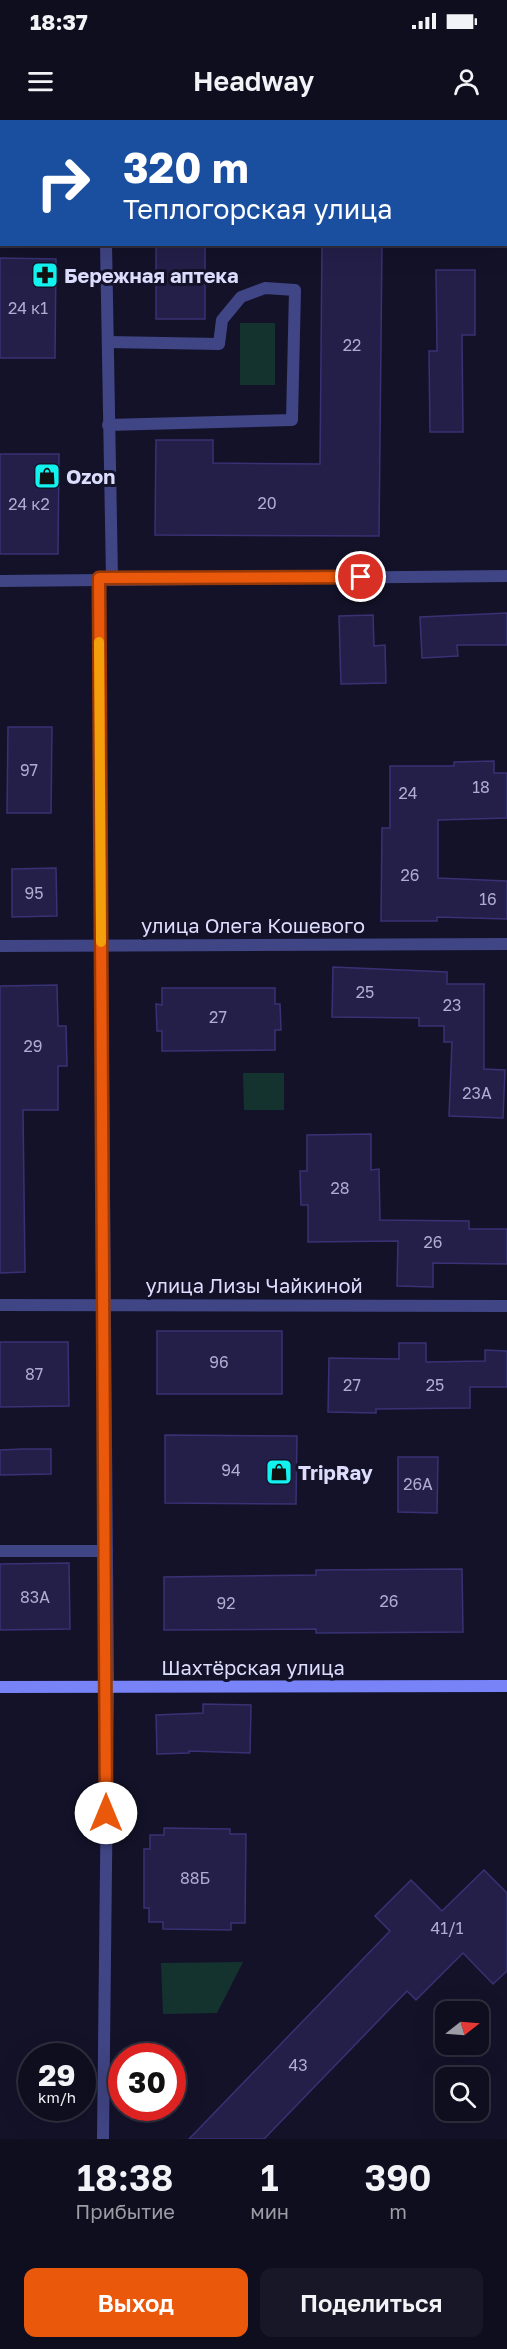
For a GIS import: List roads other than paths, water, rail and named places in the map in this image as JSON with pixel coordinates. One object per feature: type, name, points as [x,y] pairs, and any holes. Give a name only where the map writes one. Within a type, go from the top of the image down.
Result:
[{"type":"main road","name":"Шахтёрская улица","points":[[0,1688],[507,1686]]},
{"type":"street","points":[[103,2139],[108,1687],[101,945],[108,425],[106,246]]},
{"type":"street","points":[[108,342],[219,344],[222,320],[241,297],[265,288],[295,290],[292,420],[108,425]]},
{"type":"street","points":[[0,581],[105,578],[507,576]]},
{"type":"street","name":"улица Олега Кошевого","points":[[0,946],[507,944]]},
{"type":"street","name":"улица Лизы Чайкиной","points":[[0,1305],[507,1306]]},
{"type":"street","points":[[0,1551],[107,1551]]},
{"type":"place","name":"Бережная аптека","points":[[45,275]]},
{"type":"place","name":"Ozon","points":[[47,476]]},
{"type":"place","name":"TripRay","points":[[279,1472]]}]
